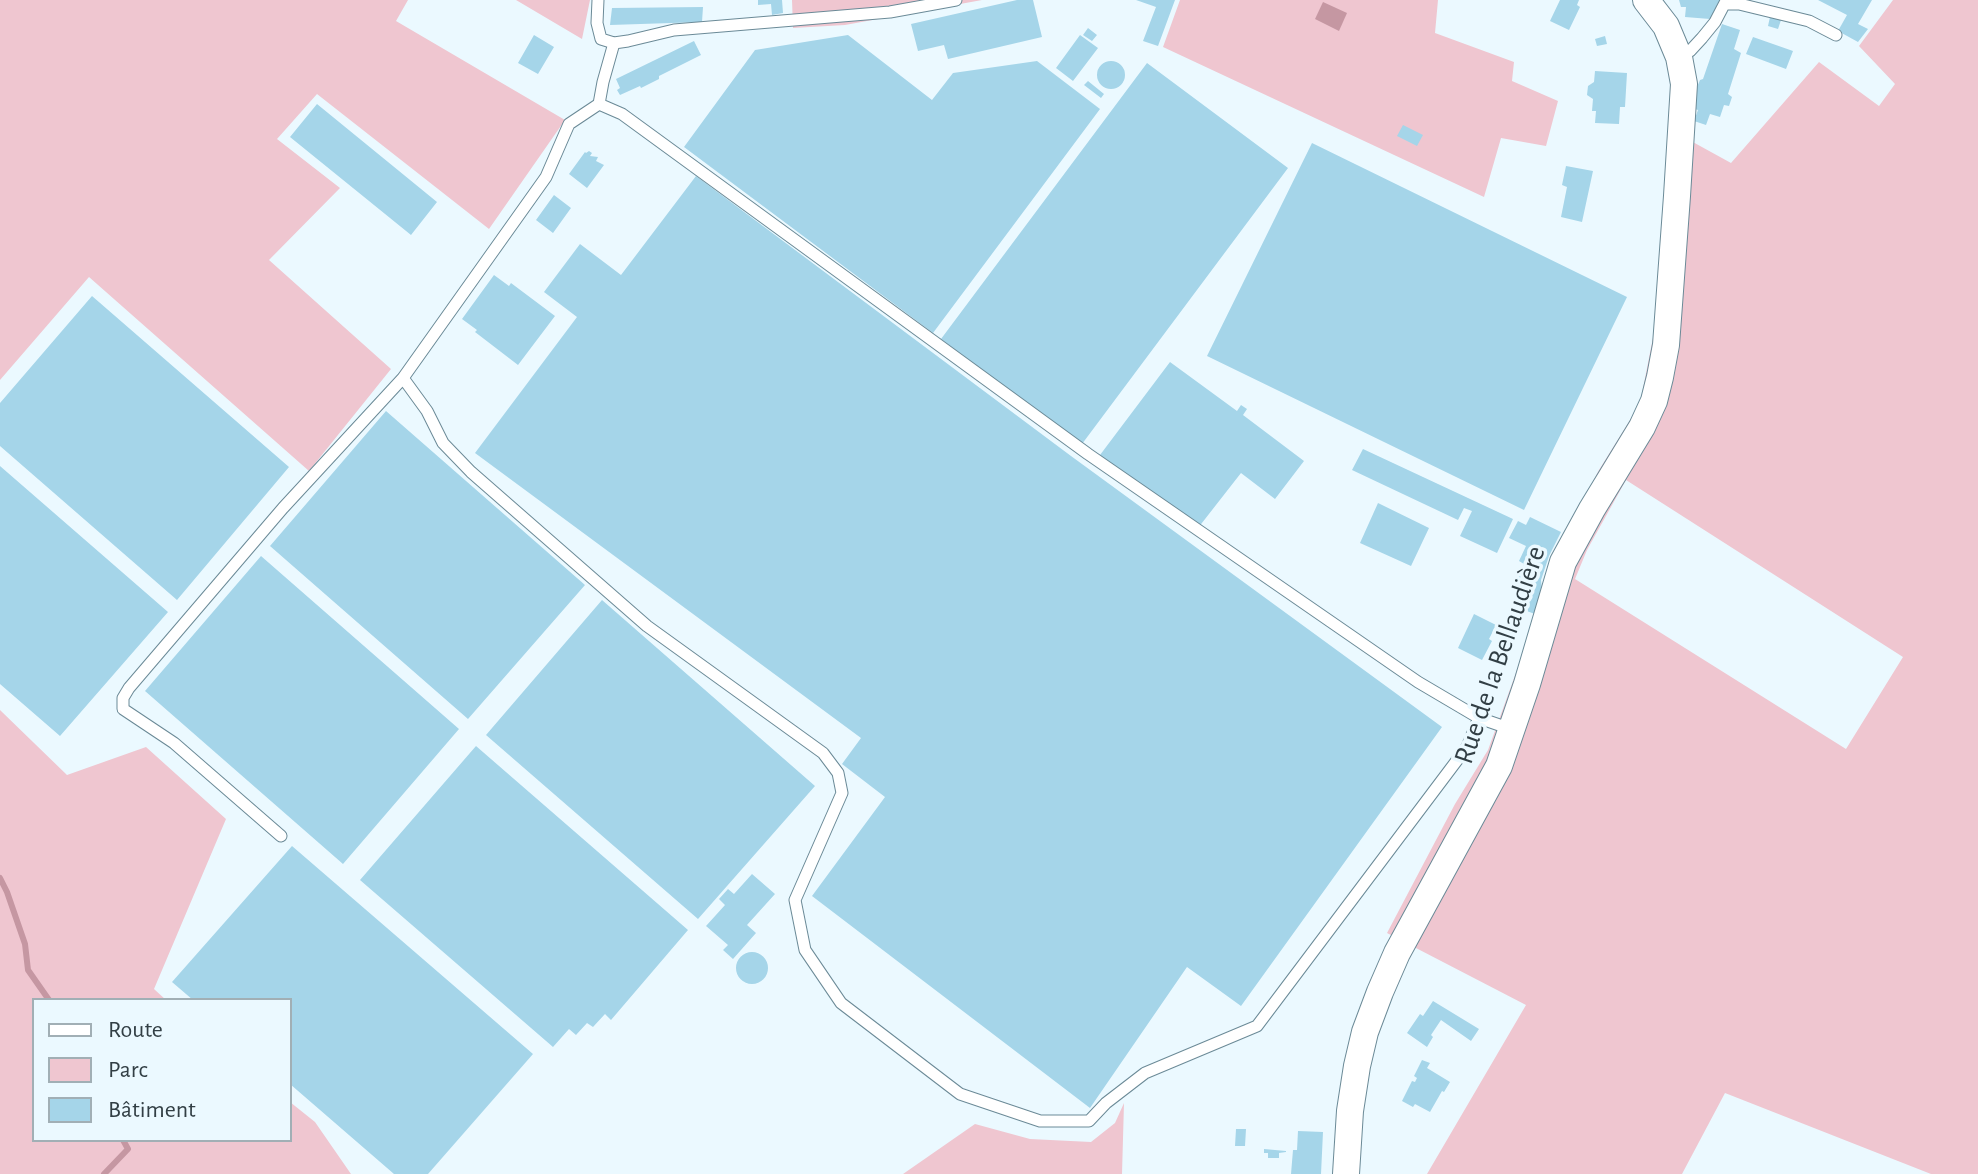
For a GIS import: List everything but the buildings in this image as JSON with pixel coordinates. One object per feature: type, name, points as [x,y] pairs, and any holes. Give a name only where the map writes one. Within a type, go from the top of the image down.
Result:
[{"type":"street","name":"Rue de la Bellaudière","points":[[1346,1174],[1350,1111],[1357,1066],[1365,1032],[1380,992],[1397,953],[1499,766],[1563,562],[1654,401],[1666,345],[1684,84],[1679,57],[1666,26],[1646,0]]},
{"type":"lane","points":[[598,0],[597,23],[601,39],[614,43],[674,30],[890,12],[956,0]]},
{"type":"lane","points":[[1679,57],[1702,38],[1725,2],[1809,21],[1836,35]]},
{"type":"lane","points":[[281,836],[174,743],[123,709],[123,698],[283,508],[403,378],[546,177],[569,124],[599,104],[614,43]]},
{"type":"lane","points":[[599,104],[622,114],[1088,454],[1418,682],[1479,718],[1512,729]]},
{"type":"lane","points":[[403,378],[427,411],[443,443],[471,472],[647,626],[823,753],[838,773],[842,793],[795,900],[805,950],[841,1003],[960,1094],[1040,1121],[1089,1121],[1106,1103],[1145,1073],[1257,1026],[1467,747],[1479,718]]},
{"type":"green space","points":[[0,0],[408,0],[396,21],[565,120],[489,229],[317,94],[277,139],[340,188],[269,260],[391,369],[309,471],[89,277],[0,380]]},
{"type":"green space","points":[[516,0],[590,0],[582,39]]},
{"type":"green space","points":[[792,0],[982,0],[845,25],[793,28]]},
{"type":"green space","points":[[1180,0],[1438,0],[1435,33],[1514,62],[1512,81],[1558,101],[1546,146],[1501,138],[1484,197],[1163,47]]},
{"type":"green space","points":[[1893,0],[1978,0],[1978,1174],[1931,1174],[1725,1093],[1682,1174],[1427,1174],[1526,1005],[1387,933],[1455,804],[1488,750],[1568,529],[1599,470],[1640,404],[1658,312],[1671,130],[1731,163],[1819,62],[1879,106],[1895,84],[1859,46]],"holes":[[[1626,480],[1903,657],[1846,749],[1575,579],[1587,550]]]},
{"type":"green space","points":[[0,710],[67,775],[146,747],[226,819],[154,989],[164,998],[32,998],[32,1142],[292,1142],[292,1104],[315,1122],[351,1174],[0,1174]]},
{"type":"green space","points":[[1124,1103],[1122,1174],[903,1174],[975,1124],[1030,1139],[1091,1142],[1115,1123]]},
{"type":"shaded area","points":[[1323,2],[1347,13],[1339,31],[1315,19]]},
{"type":"waterway","points":[[0,878],[25,944],[28,970],[48,998]]},
{"type":"waterway","points":[[104,1174],[128,1149],[124,1142]]}]
